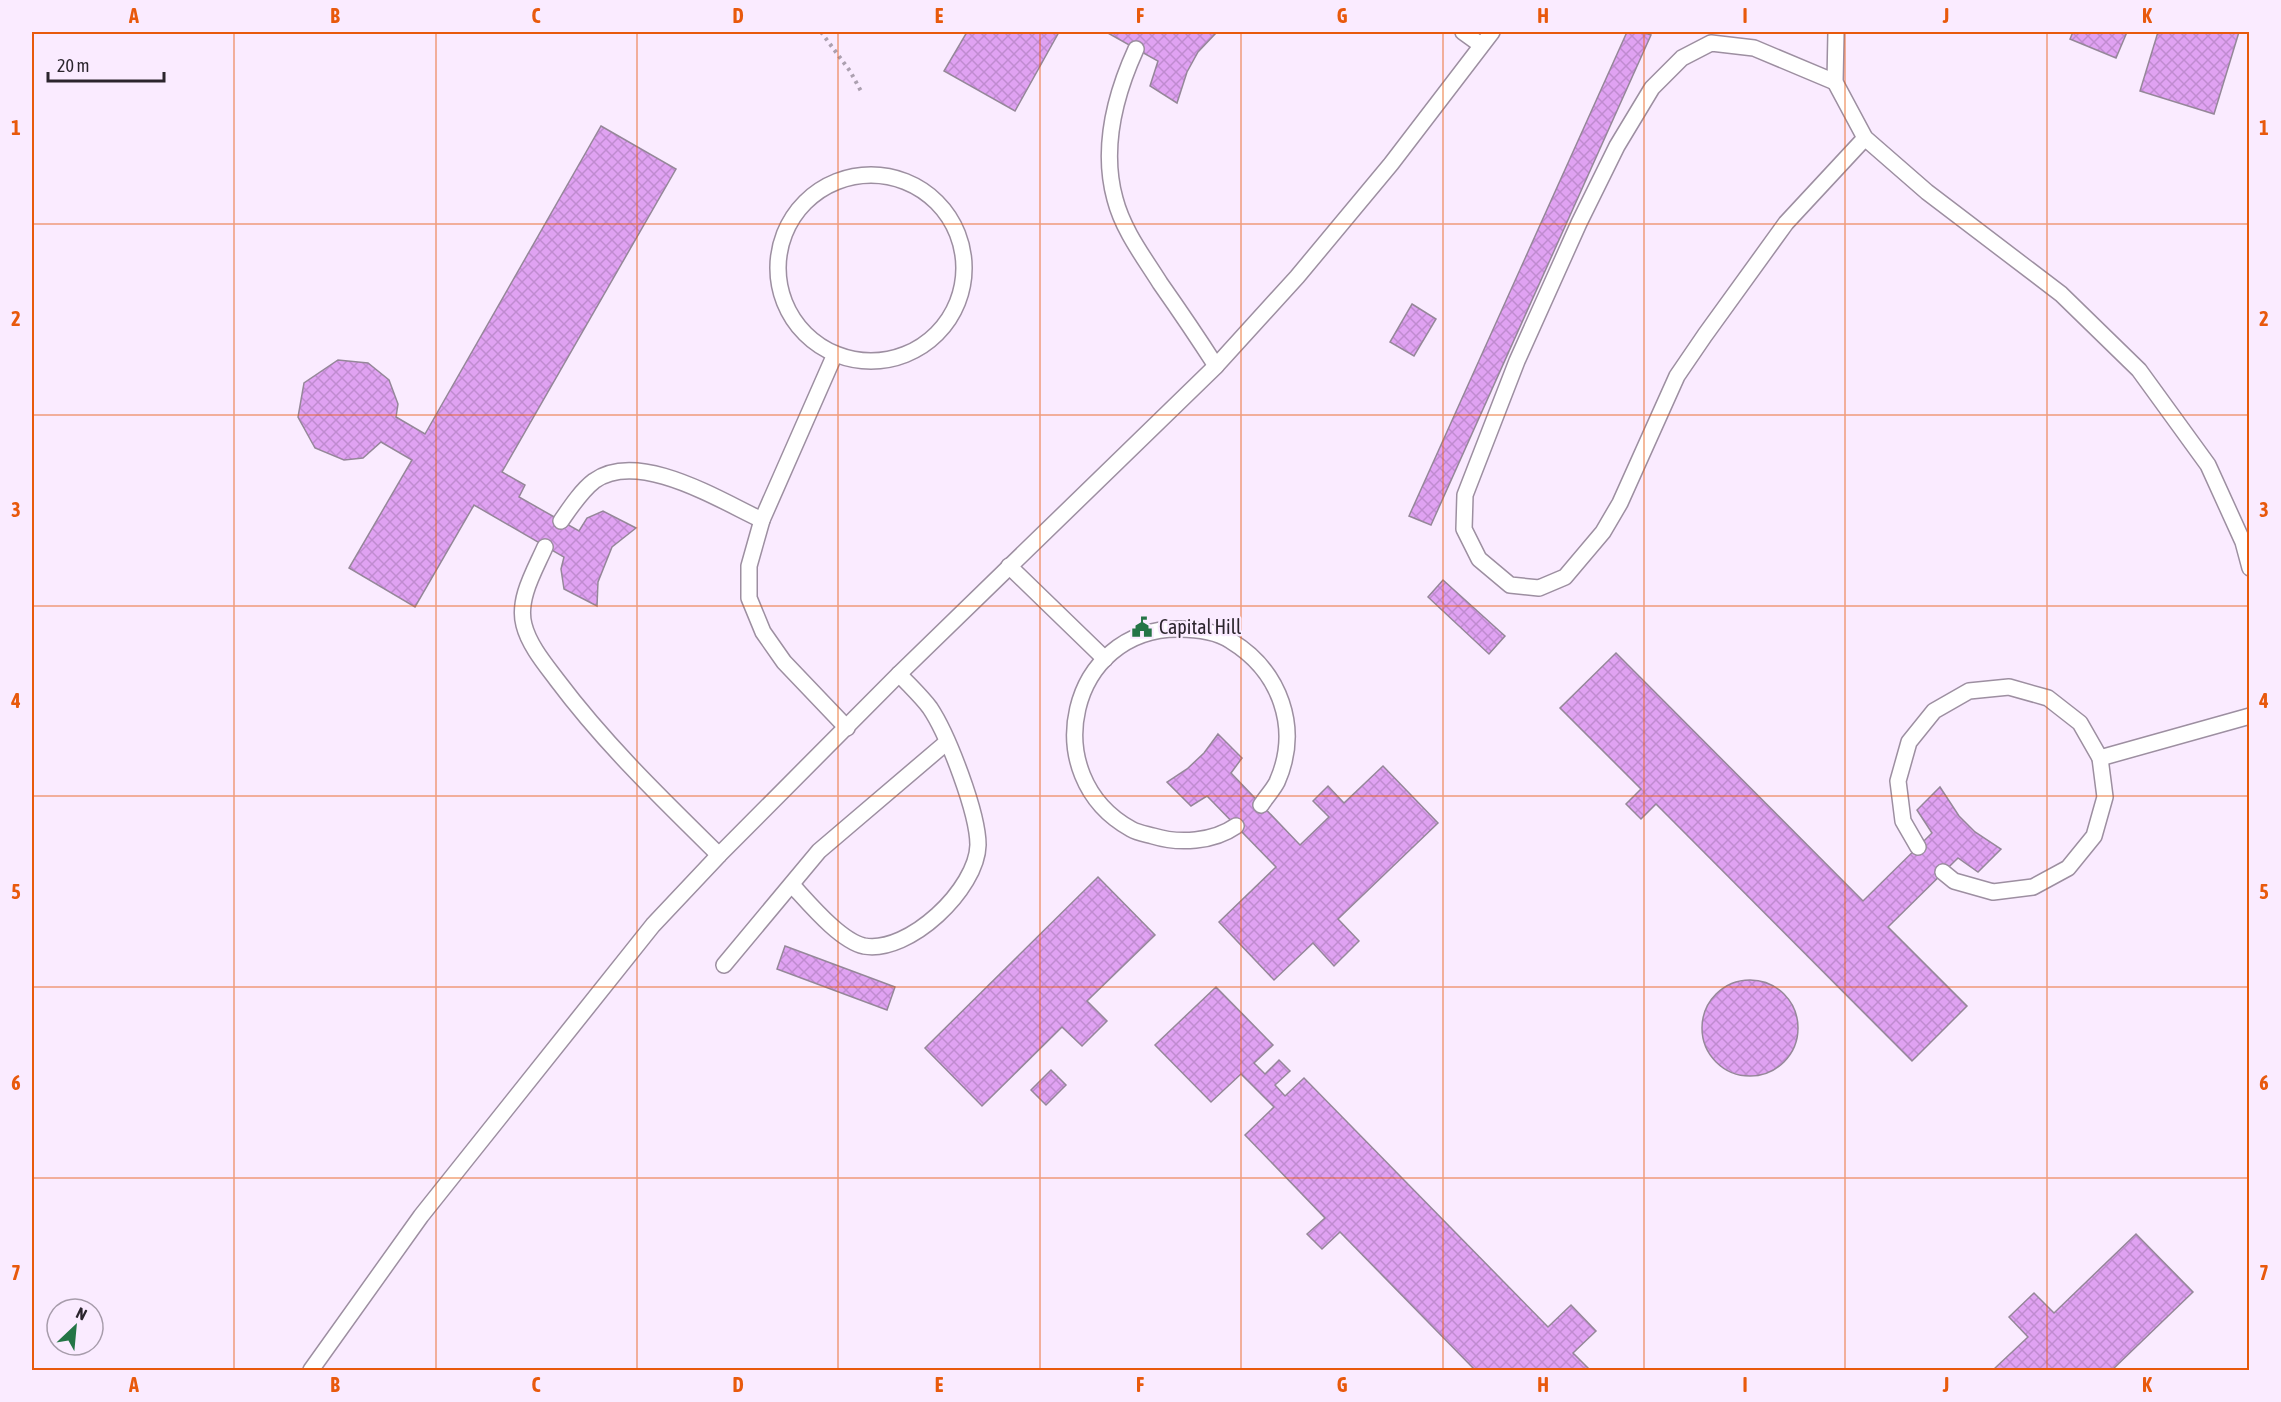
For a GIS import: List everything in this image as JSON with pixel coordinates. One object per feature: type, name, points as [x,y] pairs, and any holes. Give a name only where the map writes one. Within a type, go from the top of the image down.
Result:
[{"type":"lane","points":[[1463,32],[1481,45]]},
{"type":"lane","points":[[311,1371],[421,1216],[654,925],[719,855],[899,674],[1216,366],[1297,277],[1391,164],[1492,32]]},
{"type":"lane","points":[[1836,32],[1835,82],[1865,138],[1927,192],[2061,294],[2139,370],[2208,465],[2243,542],[2250,568]]},
{"type":"lane","points":[[1835,82],[1754,48],[1711,43],[1682,58],[1652,88],[1617,146],[1579,223],[1517,360],[1465,495],[1464,529],[1479,559],[1510,585],[1539,588],[1565,577],[1603,532],[1620,503],[1677,376],[1705,335],[1786,223],[1865,138]]},
{"type":"lane","points":[[1136,48],[1126,71],[1112,117],[1109,161],[1115,199],[1131,239],[1216,366]]},
{"type":"lane","points":[[859,175],[884,175],[907,182],[928,194],[945,212],[957,233],[964,256],[964,281],[957,304],[945,325],[907,354],[883,360],[858,360],[835,354],[814,341],[797,324],[785,303],[778,279],[778,255],[785,232],[797,211],[814,194],[835,182],[859,175]]},
{"type":"lane","points":[[835,354],[762,520],[749,566],[749,598],[764,632],[784,662],[847,728]]},
{"type":"lane","points":[[561,521],[593,482],[612,472],[635,469],[668,477],[762,520]]},
{"type":"lane","points":[[545,547],[523,602],[522,613],[524,627],[539,656],[588,721],[657,795],[719,855]]},
{"type":"lane","points":[[1009,566],[1105,658]]},
{"type":"lane","points":[[1236,826],[1197,840],[1164,840],[1132,830],[1105,810],[1085,783],[1075,751],[1075,717],[1085,686],[1105,658],[1132,639],[1164,629],[1198,629],[1230,640],[1257,660],[1276,687],[1286,718],[1287,752],[1276,783],[1261,805]]},
{"type":"lane","points":[[792,885],[820,916],[864,946],[893,943],[920,929],[954,900],[971,874],[978,846],[974,814],[947,742],[930,708],[899,674]]},
{"type":"lane","points":[[1918,847],[1903,821],[1898,780],[1909,742],[1934,711],[1969,691],[2009,687],[2048,698],[2080,723],[2100,758],[2105,797],[2094,836],[2068,868],[2033,887],[1994,892],[1954,880],[1943,872]]},
{"type":"lane","points":[[2100,758],[2250,716]]},
{"type":"lane","points":[[724,965],[819,851],[947,742]]},
{"type":"path","points":[[821,32],[850,71],[862,93]]},
{"type":"building","points":[[967,32],[1059,32],[1015,111],[944,71]]},
{"type":"building","points":[[1106,32],[1217,32],[1198,52],[1187,72],[1177,103],[1150,86],[1158,61]]},
{"type":"building","points":[[1627,32],[1642,32],[1651,35],[1431,525],[1409,516]]},
{"type":"building","points":[[2073,32],[2127,32],[2116,58],[2070,39]]},
{"type":"building","points":[[2158,32],[2239,32],[2214,114],[2140,91]]},
{"type":"building","points":[[601,126],[676,169],[502,472],[525,485],[519,497],[579,531],[587,518],[603,511],[636,528],[612,547],[598,582],[597,606],[564,589],[561,569],[564,557],[474,505],[415,607],[349,568],[412,460],[381,442],[363,458],[344,460],[315,448],[298,417],[304,383],[338,360],[368,363],[389,380],[398,404],[396,417],[425,434]]},
{"type":"building","points":[[1412,304],[1436,319],[1414,356],[1390,342]]},
{"type":"building","points":[[1443,580],[1505,636],[1489,654],[1428,597]]},
{"type":"building","points":[[1616,653],[1863,901],[1932,833],[1917,810],[1940,787],[1959,816],[1975,832],[2001,849],[1978,872],[1958,858],[1888,927],[1967,1006],[1912,1061],[1656,804],[1641,819],[1626,804],[1641,789],[1560,708]]},
{"type":"building","points":[[1218,734],[1242,758],[1231,773],[1300,845],[1329,817],[1313,801],[1328,786],[1344,803],[1383,766],[1438,823],[1338,919],[1359,941],[1334,966],[1313,943],[1274,980],[1219,922],[1276,867],[1207,796],[1191,806],[1167,782],[1187,769],[1204,753]]},
{"type":"building","points":[[1098,877],[1155,935],[1087,1001],[1107,1021],[1082,1046],[1062,1027],[982,1106],[925,1048]]},
{"type":"building","points":[[785,946],[895,987],[887,1010],[777,969]]},
{"type":"building","points":[[1750,980],[1768,984],[1784,994],[1794,1010],[1798,1028],[1794,1046],[1784,1062],[1768,1072],[1750,1076],[1732,1072],[1716,1062],[1706,1046],[1702,1028],[1706,1010],[1716,994],[1732,984]]},
{"type":"building","points":[[1216,987],[1273,1045],[1254,1063],[1265,1074],[1279,1060],[1290,1071],[1275,1085],[1285,1096],[1304,1078],[1548,1327],[1571,1305],[1596,1331],[1573,1353],[1590,1370],[1475,1370],[1340,1232],[1322,1249],[1307,1234],[1325,1218],[1245,1135],[1274,1107],[1241,1074],[1211,1102],[1155,1045]]},
{"type":"building","points":[[1051,1070],[1066,1085],[1046,1105],[1031,1090]]},
{"type":"building","points":[[2136,1234],[2193,1292],[2112,1370],[1993,1370],[2028,1337],[2009,1317],[2034,1293],[2054,1313]]},
{"type":"place","name":"Capital Hill","points":[[1142,627]]}]
